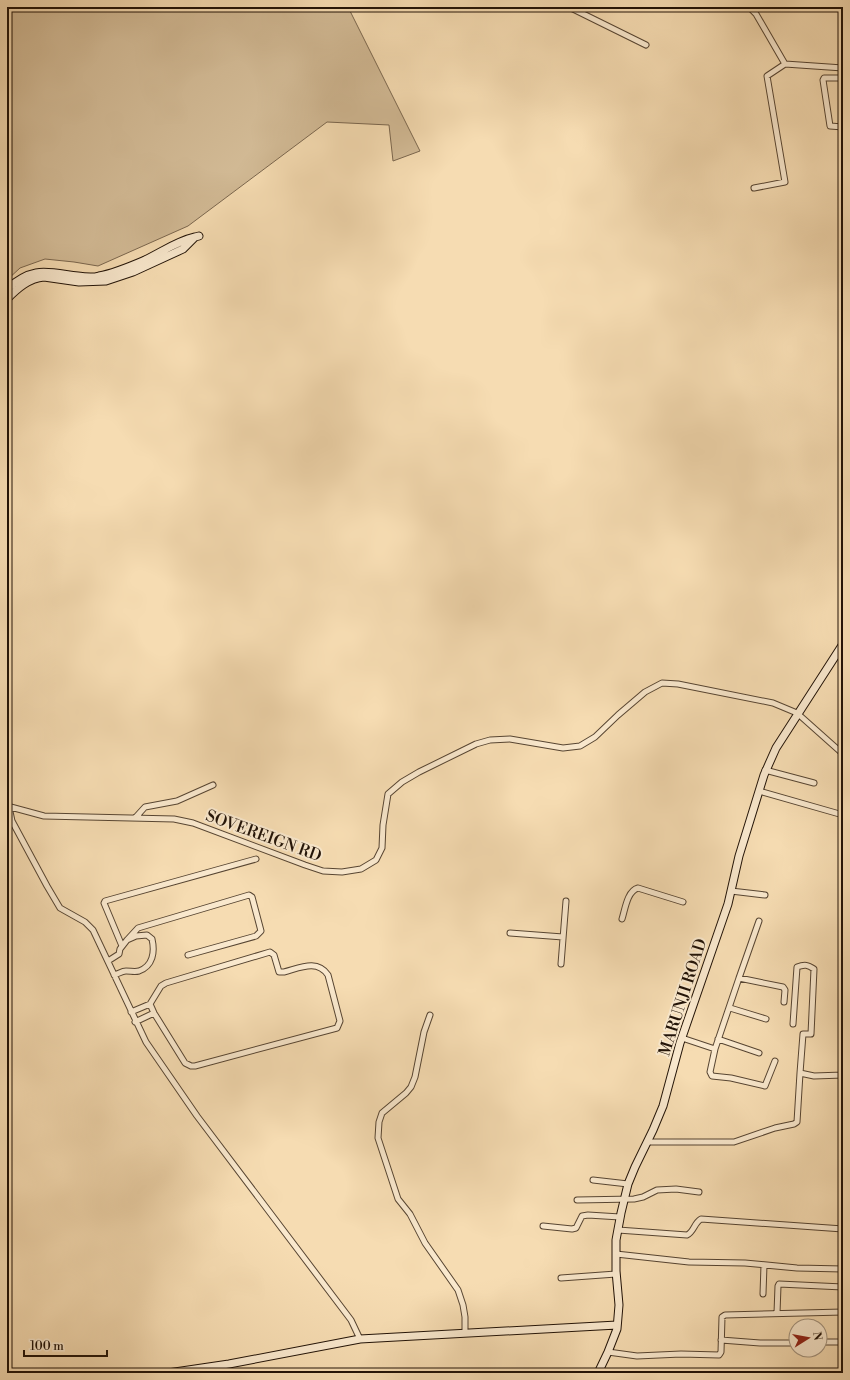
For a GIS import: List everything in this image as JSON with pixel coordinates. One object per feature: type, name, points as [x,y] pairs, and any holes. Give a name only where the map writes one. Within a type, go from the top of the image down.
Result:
[{"type":"street","points":[[569,7],[584,13],[646,45]]},
{"type":"street","points":[[584,7],[584,13]]},
{"type":"street","points":[[749,7],[756,14],[785,64]]},
{"type":"street","points":[[835,7],[843,9]]},
{"type":"street","points":[[754,188],[785,182],[767,76],[785,64],[843,68]]},
{"type":"street","points":[[843,78],[824,78],[823,80],[830,126],[843,127]]},
{"type":"street","points":[[7,298],[19,288],[38,278],[79,282],[100,282],[122,276],[154,259],[184,240],[197,237]]},
{"type":"street","points":[[7,289],[19,279],[36,272],[51,272],[87,277],[100,276],[154,259]]},
{"type":"street","name":"MARUNJI ROAD","points":[[598,1373],[608,1352],[617,1325],[618,1306],[616,1254],[620,1217],[628,1184],[634,1167],[648,1142],[663,1106],[682,1038],[731,892],[739,856],[765,770],[797,713],[843,644]]},
{"type":"street","name":"SOVEREIGN RD","points":[[8,807],[44,816],[135,818],[174,820],[193,823],[323,871],[342,872],[361,869],[376,860],[382,848],[383,825],[388,794],[402,782],[476,744],[490,740],[510,739],[563,748],[580,746],[595,737],[618,714],[645,692],[662,683],[678,684],[773,703],[797,713],[843,754]]},
{"type":"street","points":[[765,770],[814,783]]},
{"type":"street","points":[[135,818],[145,807],[177,801],[213,785]]},
{"type":"street","points":[[758,791],[843,815]]},
{"type":"street","points":[[8,807],[12,821],[60,908],[85,922],[93,930],[146,1042],[197,1116],[350,1320],[360,1339]]},
{"type":"street","points":[[122,946],[104,903],[105,901],[256,859]]},
{"type":"street","points":[[622,919],[631,893],[638,888],[684,902]]},
{"type":"street","points":[[731,892],[764,895]]},
{"type":"street","points":[[108,961],[119,954],[122,946],[138,928],[249,895],[252,897],[261,931],[259,934],[188,955]]},
{"type":"street","points":[[561,964],[566,901]]},
{"type":"street","points":[[759,922],[718,1039],[710,1074],[765,1086],[775,1061]]},
{"type":"street","points":[[510,933],[563,937]]},
{"type":"street","points":[[114,975],[125,971],[142,969],[149,964],[154,952],[152,939],[147,935],[136,936],[127,940]]},
{"type":"street","points":[[131,1012],[150,1004],[161,986],[166,982],[270,952],[274,955],[279,972],[314,966],[324,968],[328,975],[339,1024],[336,1029],[191,1066],[182,1061],[150,1004]]},
{"type":"street","points":[[648,1142],[734,1142],[797,1122],[803,1034],[811,1034],[814,969],[808,965],[797,967],[794,1024]]},
{"type":"street","points":[[739,978],[783,987],[785,990],[784,1002]]},
{"type":"street","points":[[730,1008],[766,1019]]},
{"type":"street","points":[[136,1022],[154,1013]]},
{"type":"street","points":[[430,1015],[424,1032],[416,1077],[406,1093],[382,1113],[379,1122],[378,1138],[398,1199],[410,1214],[425,1243],[458,1290],[465,1317],[465,1333]]},
{"type":"street","points":[[682,1038],[715,1050]]},
{"type":"street","points":[[718,1039],[759,1053]]},
{"type":"street","points":[[800,1073],[814,1076],[842,1075],[843,1067]]},
{"type":"street","points":[[593,1180],[628,1184]]},
{"type":"street","points":[[577,1200],[643,1197],[657,1190],[676,1189],[699,1192]]},
{"type":"street","points":[[543,1226],[572,1229],[576,1228],[582,1216],[620,1217]]},
{"type":"street","points":[[618,1230],[687,1235],[690,1234],[697,1221],[701,1219],[843,1229]]},
{"type":"street","points":[[616,1254],[689,1262],[843,1269]]},
{"type":"street","points":[[763,1294],[764,1265]]},
{"type":"street","points":[[562,1278],[616,1274]]},
{"type":"street","points":[[777,1313],[779,1284],[843,1287]]},
{"type":"street","points":[[608,1352],[637,1356],[681,1354],[719,1355],[721,1352],[722,1317],[725,1315],[843,1312]]},
{"type":"street","points":[[168,1373],[229,1364],[360,1339],[617,1325]]},
{"type":"street","points":[[721,1340],[760,1343],[788,1342]]},
{"type":"street","points":[[828,1342],[843,1342]]},
{"type":"shaded area","points":[[7,7],[348,7],[420,151],[393,161],[389,125],[327,122],[188,226],[98,266],[45,259],[20,268],[7,280]]}]
